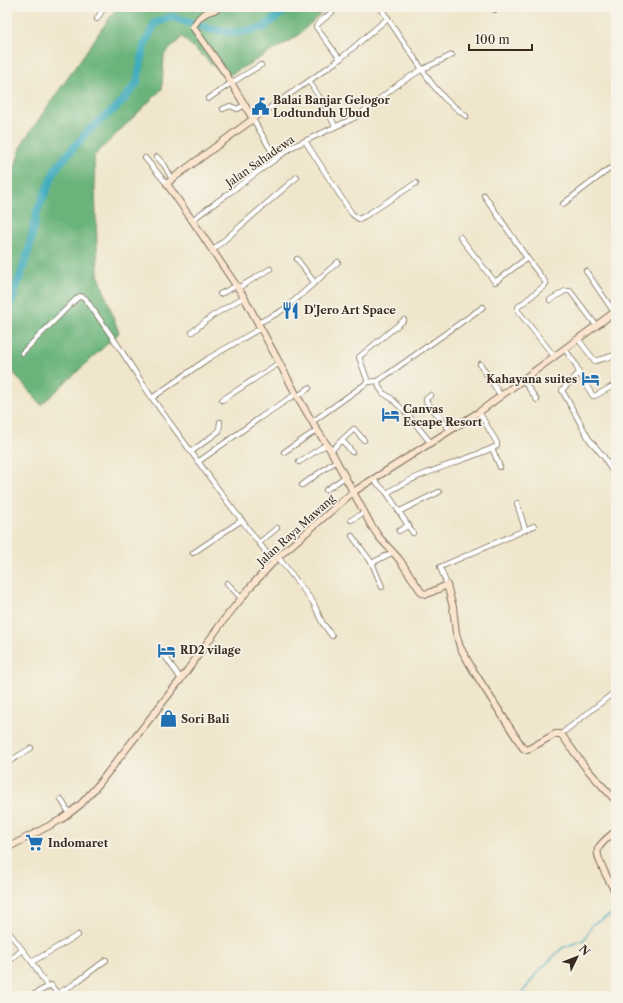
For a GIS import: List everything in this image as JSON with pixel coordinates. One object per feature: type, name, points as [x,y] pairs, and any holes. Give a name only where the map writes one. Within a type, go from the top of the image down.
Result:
[{"type":"street","points":[[97,19],[104,7]]},
{"type":"street","points":[[220,7],[200,17],[193,27],[231,83],[276,159]]},
{"type":"street","points":[[338,7],[316,27],[340,59]]},
{"type":"street","points":[[380,7],[421,70],[432,84],[445,99],[466,116]]},
{"type":"street","points":[[167,184],[253,119],[340,59],[388,18]]},
{"type":"street","name":"Jalan Sahadewa","points":[[192,220],[292,147],[356,117],[400,83],[421,70],[452,55]]},
{"type":"street","points":[[208,98],[261,65]]},
{"type":"street","points":[[309,81],[326,106],[336,126]]},
{"type":"street","points":[[223,110],[230,106],[238,109],[244,105]]},
{"type":"street","points":[[305,141],[352,214],[357,219],[365,216],[416,183]]},
{"type":"street","points":[[157,157],[165,166],[172,179]]},
{"type":"street","points":[[145,158],[167,184],[244,297],[312,422],[327,444],[379,537],[394,552],[422,593],[426,594],[447,585]]},
{"type":"street","points":[[563,204],[610,168],[616,168]]},
{"type":"street","points":[[213,250],[296,177]]},
{"type":"street","points":[[484,195],[546,283],[518,307],[518,311],[554,356]]},
{"type":"street","points":[[460,237],[495,282],[527,258]]},
{"type":"street","points":[[297,259],[314,282]]},
{"type":"street","points":[[152,398],[209,358],[287,307],[338,262]]},
{"type":"street","points":[[220,294],[237,287],[270,269]]},
{"type":"street","points":[[586,271],[615,312]]},
{"type":"street","points":[[550,300],[565,291],[570,291],[596,325]]},
{"type":"street","points":[[22,352],[75,300],[80,296],[83,297],[198,462],[259,543],[276,559],[313,602],[322,622],[332,636]]},
{"type":"street","points":[[192,332],[212,316],[244,297]]},
{"type":"street","points":[[312,422],[368,382],[378,381],[483,307]]},
{"type":"street","name":"Jalan Raya Mawang","points":[[7,848],[47,828],[70,813],[102,781],[241,598],[276,559],[353,492],[479,412],[615,312]]},
{"type":"street","points":[[368,382],[359,357],[404,320]]},
{"type":"street","points":[[578,339],[595,361],[616,354]]},
{"type":"street","points":[[565,349],[576,365],[579,373],[593,396],[611,387]]},
{"type":"street","points":[[222,400],[279,363]]},
{"type":"street","points":[[480,364],[501,396]]},
{"type":"street","points":[[579,373],[562,390],[589,439],[604,457],[616,478]]},
{"type":"street","points":[[523,380],[537,400]]},
{"type":"street","points":[[378,381],[379,387],[383,393],[391,398],[409,416],[430,442]]},
{"type":"street","points":[[198,462],[261,417],[309,388]]},
{"type":"street","points":[[431,395],[426,398],[426,401],[450,430]]},
{"type":"street","points":[[387,493],[400,485],[430,471],[497,446],[498,443],[479,412]]},
{"type":"street","points":[[191,452],[218,431],[220,422]]},
{"type":"street","points":[[331,451],[354,429],[364,440]]},
{"type":"street","points":[[284,452],[317,430]]},
{"type":"street","points":[[342,440],[352,452]]},
{"type":"street","points":[[299,462],[327,444]]},
{"type":"street","points":[[492,448],[500,467]]},
{"type":"street","points":[[302,485],[336,461]]},
{"type":"street","points":[[326,490],[345,477]]},
{"type":"street","points":[[373,478],[387,493],[413,533]]},
{"type":"street","points":[[400,511],[439,492]]},
{"type":"street","points":[[517,503],[525,529]]},
{"type":"street","points":[[351,520],[364,512]]},
{"type":"street","points":[[193,553],[242,520]]},
{"type":"street","points":[[399,531],[409,526]]},
{"type":"street","points":[[534,526],[440,567],[453,607],[456,633],[460,647],[523,748],[527,750],[555,734],[561,734],[616,691]]},
{"type":"street","points":[[259,543],[277,528]]},
{"type":"street","points":[[352,536],[372,563],[382,587]]},
{"type":"street","points":[[372,563],[394,552]]},
{"type":"street","points":[[227,583],[241,598]]},
{"type":"street","points":[[160,649],[180,678]]},
{"type":"street","points":[[561,734],[585,767],[616,801]]},
{"type":"street","points":[[7,763],[31,748]]},
{"type":"street","points":[[61,799],[70,813]]},
{"type":"street","points":[[616,831],[603,842],[598,853],[602,866],[616,893]]},
{"type":"street","points":[[7,930],[32,962],[47,986]]},
{"type":"street","points":[[32,962],[78,935]]},
{"type":"street","points":[[7,963],[22,950]]},
{"type":"street","points":[[31,996],[47,986],[52,985],[58,993],[74,984],[106,960]]},
{"type":"green space","points":[[114,7],[328,7],[295,38],[226,77],[182,37],[164,55],[162,89],[94,156],[98,274],[119,333],[41,405],[7,365],[7,192],[23,142],[115,10]]},
{"type":"waterway","points":[[7,316],[29,249],[37,211],[56,168],[88,131],[122,102],[137,83],[144,46],[155,23],[171,17],[210,29],[234,33],[263,28],[289,7]]},
{"type":"waterway","points":[[520,996],[536,974],[562,948],[584,940],[593,924],[616,912]]},
{"type":"place","name":"Balai Banjar Gelogor Lodtunduh Ubud","points":[[260,106]]},
{"type":"place","name":"D'Jero Art Space","points":[[291,310]]},
{"type":"place","name":"Kahayana suites","points":[[590,379]]},
{"type":"place","name":"Canvas Escape Resort","points":[[390,415]]},
{"type":"place","name":"RD2 vilage","points":[[167,650]]},
{"type":"place","name":"Sori Bali","points":[[168,719]]},
{"type":"place","name":"Indomaret","points":[[35,843]]}]
